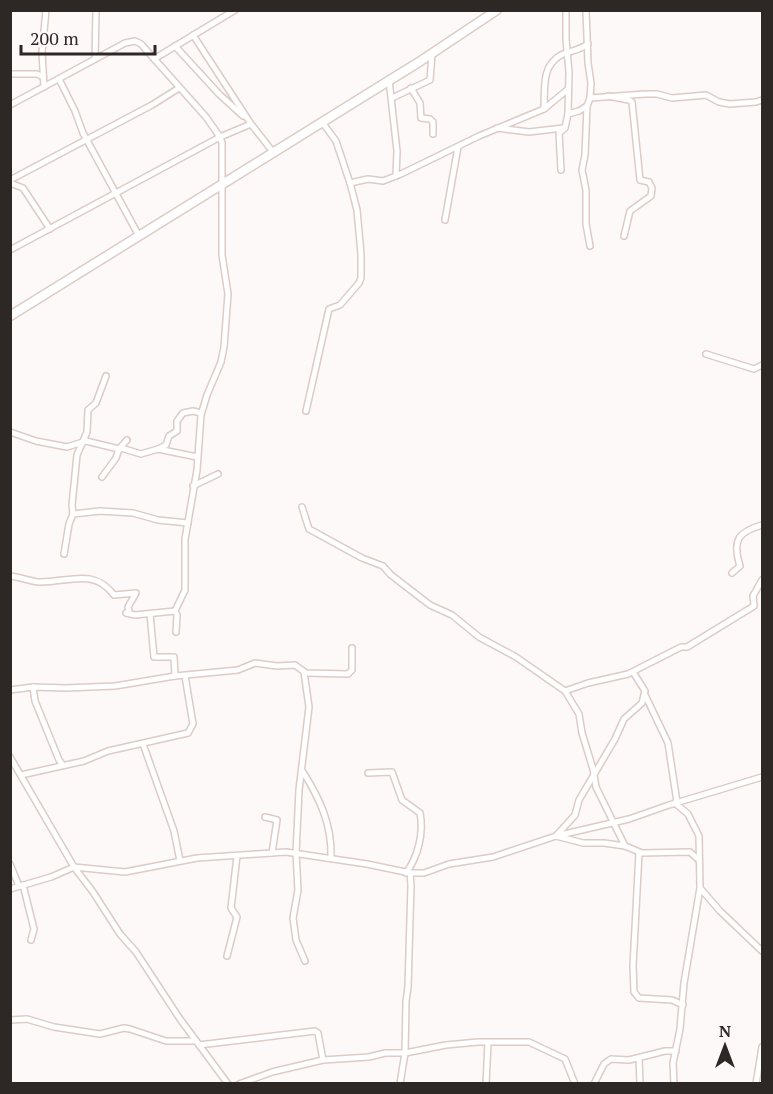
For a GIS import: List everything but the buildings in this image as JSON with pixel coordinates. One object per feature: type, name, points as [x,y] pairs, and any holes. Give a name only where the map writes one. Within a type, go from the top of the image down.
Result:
[{"type":"main road","points":[[12,311],[139,236],[432,54],[497,10]]},
{"type":"street","points":[[44,87],[42,52],[46,10]]},
{"type":"street","points":[[94,59],[96,10]]},
{"type":"street","points":[[153,59],[235,10]]},
{"type":"street","points":[[561,170],[559,133],[565,128],[568,114],[569,72],[566,10]]},
{"type":"street","points":[[586,10],[590,98],[587,106],[585,155],[582,170],[586,190],[586,224],[590,246]]},
{"type":"street","points":[[193,35],[250,125]]},
{"type":"street","points":[[10,105],[94,59],[125,44],[135,42],[141,45],[206,117],[220,137],[222,255],[228,290],[224,347],[221,362],[201,413],[198,457],[185,546],[185,590],[175,611],[177,615],[176,632]]},
{"type":"street","points":[[544,109],[546,70],[558,57],[588,44]]},
{"type":"street","points":[[176,46],[273,152]]},
{"type":"street","points":[[392,98],[430,80],[432,54]]},
{"type":"street","points":[[10,74],[37,74],[43,77]]},
{"type":"street","points":[[59,79],[83,133],[139,236]]},
{"type":"street","points":[[389,80],[397,151],[396,176]]},
{"type":"street","points":[[10,181],[179,88]]},
{"type":"street","points":[[411,88],[420,104],[420,117],[432,120],[433,134]]},
{"type":"street","points":[[350,183],[368,179],[383,181],[396,176],[496,128],[544,109],[567,90]]},
{"type":"street","points":[[590,98],[657,94],[672,99],[706,95],[719,102],[730,104],[762,100]]},
{"type":"street","points":[[608,96],[632,102],[640,180],[649,182],[652,188],[651,197],[630,212],[624,236]]},
{"type":"street","points":[[568,114],[587,106]]},
{"type":"street","points":[[306,411],[329,309],[340,305],[361,278],[358,214],[336,141],[322,122]]},
{"type":"street","points":[[10,250],[220,137],[250,125]]},
{"type":"street","points":[[496,128],[529,132],[565,128]]},
{"type":"street","points":[[445,220],[458,147]]},
{"type":"street","points":[[10,181],[23,188],[50,229]]},
{"type":"street","points":[[706,354],[754,369],[762,365]]},
{"type":"street","points":[[64,554],[73,514],[77,455],[87,432],[88,410],[96,402],[106,376]]},
{"type":"street","points":[[10,432],[36,441],[67,447],[82,441],[141,454],[166,445],[169,436],[177,430],[177,421],[183,413],[193,411],[201,413]]},
{"type":"street","points":[[102,477],[127,440]]},
{"type":"street","points":[[158,449],[198,457]]},
{"type":"street","points":[[193,486],[218,474]]},
{"type":"street","points":[[302,507],[309,529],[362,558],[383,566],[391,576],[430,604],[452,615],[479,637],[516,657],[565,691],[579,714],[596,787],[625,846]]},
{"type":"street","points":[[73,514],[133,513],[158,520],[188,523]]},
{"type":"street","points":[[732,573],[740,566],[737,557],[737,541],[744,531],[762,525]]},
{"type":"street","points":[[10,576],[39,582],[93,579],[114,595],[135,593],[128,607],[129,611],[126,613],[134,615],[175,611]]},
{"type":"street","points":[[565,691],[633,672],[682,647],[687,647],[754,606],[753,596],[762,580]]},
{"type":"street","points":[[150,614],[154,657],[174,657],[175,676]]},
{"type":"street","points":[[10,690],[33,687],[115,686],[175,676],[238,670],[250,663],[258,662],[277,666],[295,665],[304,672],[350,673],[352,648]]},
{"type":"street","points":[[304,672],[309,707],[303,772],[299,790],[296,853],[298,890],[293,913],[297,946],[305,961]]},
{"type":"street","points":[[633,672],[643,685],[645,696],[668,742],[676,803],[688,814],[696,827],[700,842],[700,888],[673,1063],[674,1083]]},
{"type":"street","points":[[21,775],[84,761],[108,751],[188,733],[193,724],[185,675]]},
{"type":"street","points":[[33,687],[36,706],[63,765]]},
{"type":"street","points":[[556,836],[575,815],[579,800],[615,739],[624,719],[638,708],[645,696]]},
{"type":"street","points":[[143,744],[174,831],[180,861]]},
{"type":"street","points":[[10,757],[74,867],[120,934],[136,952],[197,1043],[228,1083]]},
{"type":"street","points":[[303,772],[326,816],[331,840],[331,857]]},
{"type":"street","points":[[368,773],[392,772],[402,800],[420,813],[422,825],[415,861],[408,873],[411,919],[405,1053],[400,1083]]},
{"type":"street","points":[[10,889],[54,876],[74,867],[125,872],[180,861],[272,853],[331,857],[408,873],[428,873],[449,864],[493,857],[556,836],[613,823],[762,777]]},
{"type":"street","points":[[266,818],[278,820],[272,853]]},
{"type":"street","points":[[556,836],[583,843],[625,846],[639,853],[690,852],[699,860]]},
{"type":"street","points":[[639,853],[633,966],[634,992],[639,998],[672,999],[683,1005]]},
{"type":"street","points":[[227,956],[237,917],[231,908],[237,856]]},
{"type":"street","points":[[10,864],[34,928],[31,940]]},
{"type":"street","points":[[700,888],[720,911],[762,951]]},
{"type":"street","points":[[10,1020],[27,1019],[60,1029],[100,1034],[124,1028],[166,1041],[197,1043],[315,1031],[318,1033],[323,1060]]},
{"type":"street","points":[[239,1083],[265,1074],[323,1060],[405,1053],[446,1045],[522,1041],[535,1044],[567,1060],[575,1083]]},
{"type":"street","points":[[486,1083],[488,1043]]},
{"type":"street","points":[[756,1083],[762,1047]]},
{"type":"street","points":[[594,1083],[608,1061],[639,1059],[665,1051],[676,1051]]},
{"type":"street","points":[[639,1059],[640,1083]]}]
